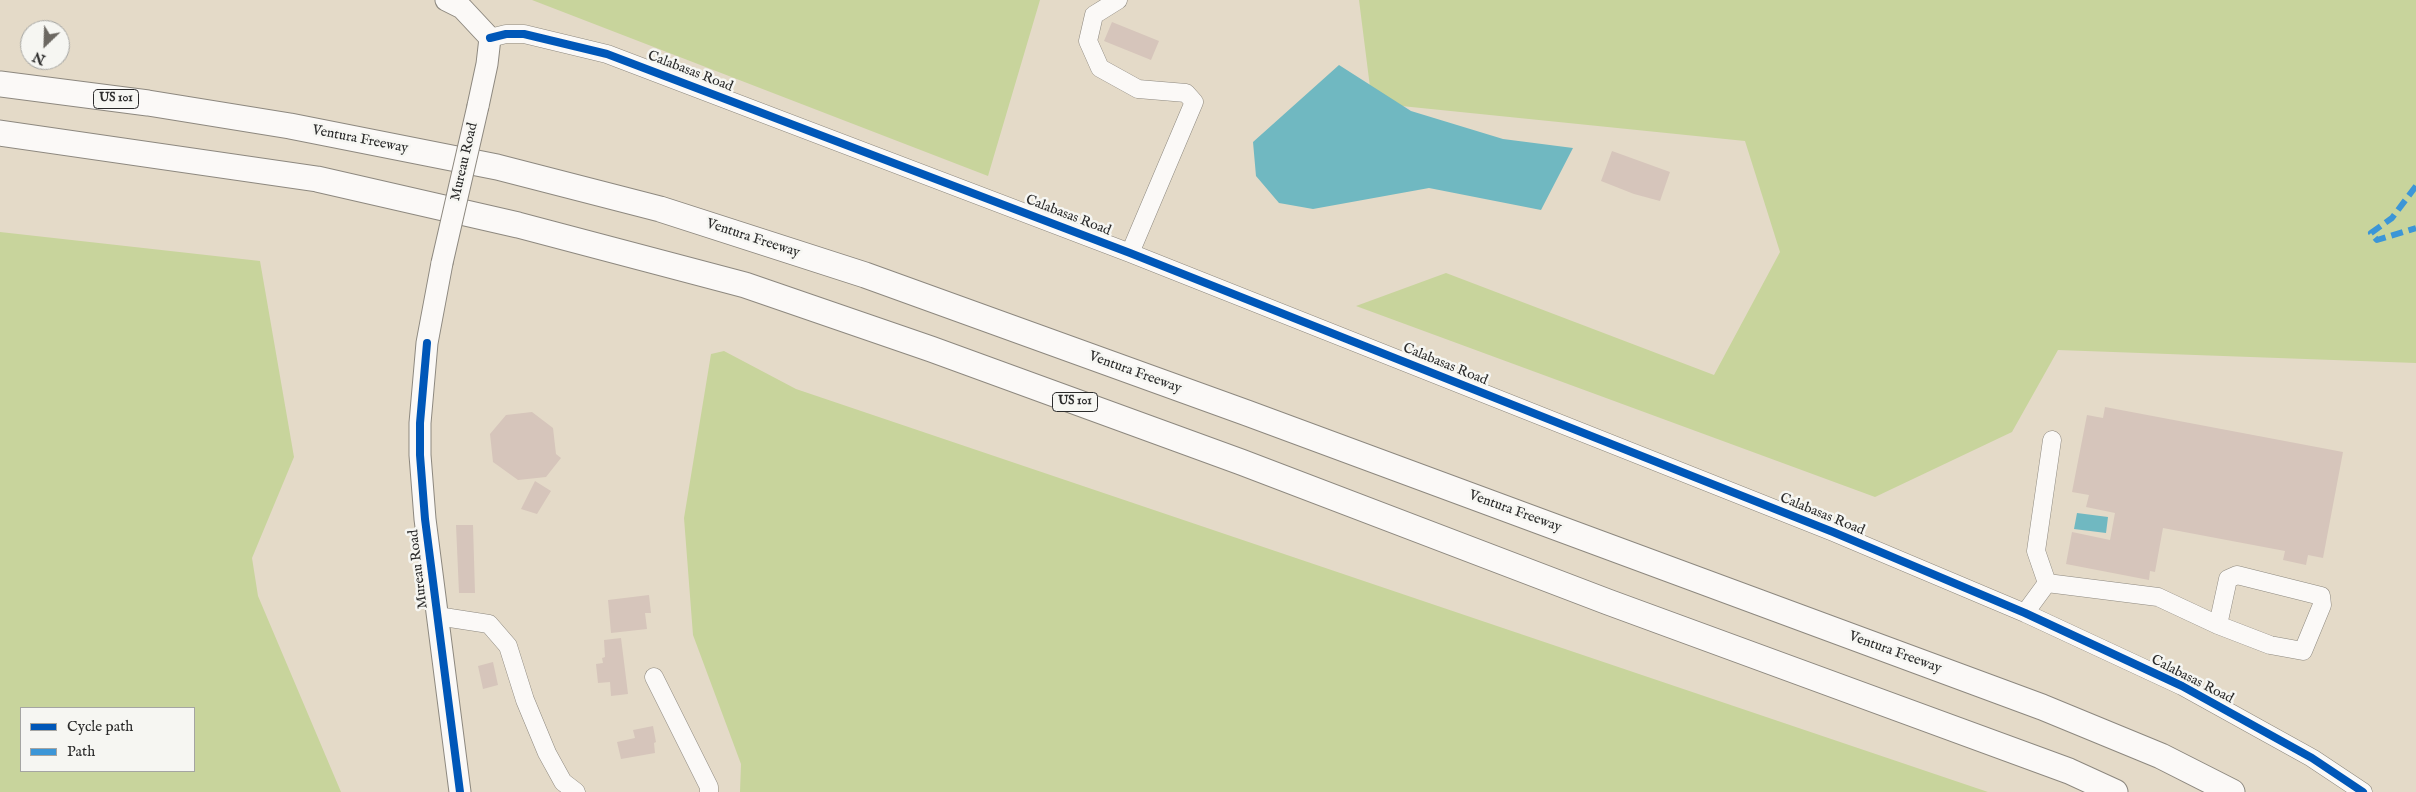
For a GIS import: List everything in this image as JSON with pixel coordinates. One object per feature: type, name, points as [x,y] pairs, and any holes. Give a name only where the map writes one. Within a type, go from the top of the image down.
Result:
[{"type":"highway","name":"Ventura Freeway","points":[[0,84],[148,103],[290,126],[497,167],[669,212],[902,288],[1256,416],[2042,706],[2161,756],[2232,792]]},
{"type":"highway","name":"US 101","points":[[0,133],[317,179],[518,225],[745,286],[931,350],[1232,459],[1608,602],[2069,771],[2115,792]]},
{"type":"main road","points":[[446,0],[462,8],[490,38]]},
{"type":"main road","name":"Mureau Road","points":[[460,792],[425,518],[420,423],[427,343],[442,263],[488,64],[490,38]]},
{"type":"street","points":[[1118,0],[1094,15],[1088,41],[1100,68],[1138,89],[1186,93],[1194,102],[1130,253]]},
{"type":"street","name":"Calabasas Road","points":[[490,38],[506,34],[524,34],[608,54],[1130,253],[1833,532],[2025,613],[2182,686],[2312,758],[2363,792]]},
{"type":"street","points":[[2048,583],[2036,551],[2052,440]]},
{"type":"street","points":[[2048,583],[2158,598],[2218,625],[2270,645],[2303,651],[2322,605],[2321,596],[2237,575],[2228,580],[2218,625]]},
{"type":"street","points":[[2025,613],[2048,583]]},
{"type":"street","points":[[437,616],[489,624],[508,646],[525,700],[547,753],[563,782],[576,792]]},
{"type":"street","points":[[654,677],[709,787],[709,792]]},
{"type":"green space","points":[[532,0],[1040,0],[988,176]]},
{"type":"green space","points":[[1359,0],[2416,0],[2416,363],[2058,350],[2012,432],[1875,497],[1356,306],[1446,273],[1714,375],[1780,252],[1745,141],[1372,103]]},
{"type":"green space","points":[[0,232],[260,261],[294,457],[252,558],[258,596],[341,792],[0,792]]},
{"type":"green space","points":[[724,351],[796,389],[1988,792],[740,792],[741,764],[693,635],[684,518],[711,354]]},
{"type":"water","points":[[1339,65],[1411,111],[1503,139],[1573,148],[1541,210],[1429,188],[1313,209],[1279,203],[1256,176],[1253,142]]},
{"type":"water","points":[[2077,513],[2108,517],[2106,533],[2074,529]]},
{"type":"building","points":[[1112,22],[1159,41],[1151,60],[1104,41]]},
{"type":"building","points":[[1612,151],[1670,172],[1660,201],[1634,194],[1601,181]]},
{"type":"building","points":[[2105,407],[2343,452],[2323,558],[2308,555],[2306,565],[2283,560],[2285,551],[2163,528],[2155,572],[2150,571],[2149,580],[2066,564],[2072,532],[2110,540],[2115,513],[2086,507],[2089,495],[2072,492],[2087,415],[2103,418]]},
{"type":"building","points":[[532,412],[553,428],[556,454],[561,458],[546,477],[518,480],[493,462],[490,434],[506,415]]},
{"type":"building","points":[[535,481],[551,491],[537,514],[521,509]]},
{"type":"building","points":[[456,525],[473,525],[475,593],[459,593]]},
{"type":"building","points":[[649,595],[651,613],[645,613],[647,629],[611,633],[608,600]]},
{"type":"building","points":[[621,638],[628,694],[611,696],[610,682],[598,683],[596,664],[603,663],[602,658],[605,657],[604,640]]},
{"type":"building","points":[[493,662],[498,685],[483,689],[478,666]]},
{"type":"building","points":[[653,726],[656,742],[654,743],[655,753],[621,759],[617,742],[635,738],[633,730]]},
{"type":"marked path","points":[[2416,186],[2392,218],[2371,233],[2377,240],[2416,228]]},
{"type":"cycle path","points":[[490,38],[506,34],[524,34],[607,54],[1130,253],[1833,532],[2025,613],[2182,686],[2312,758],[2363,792]]},
{"type":"cycle path","points":[[427,343],[420,423],[420,455],[425,519],[460,792]]}]
